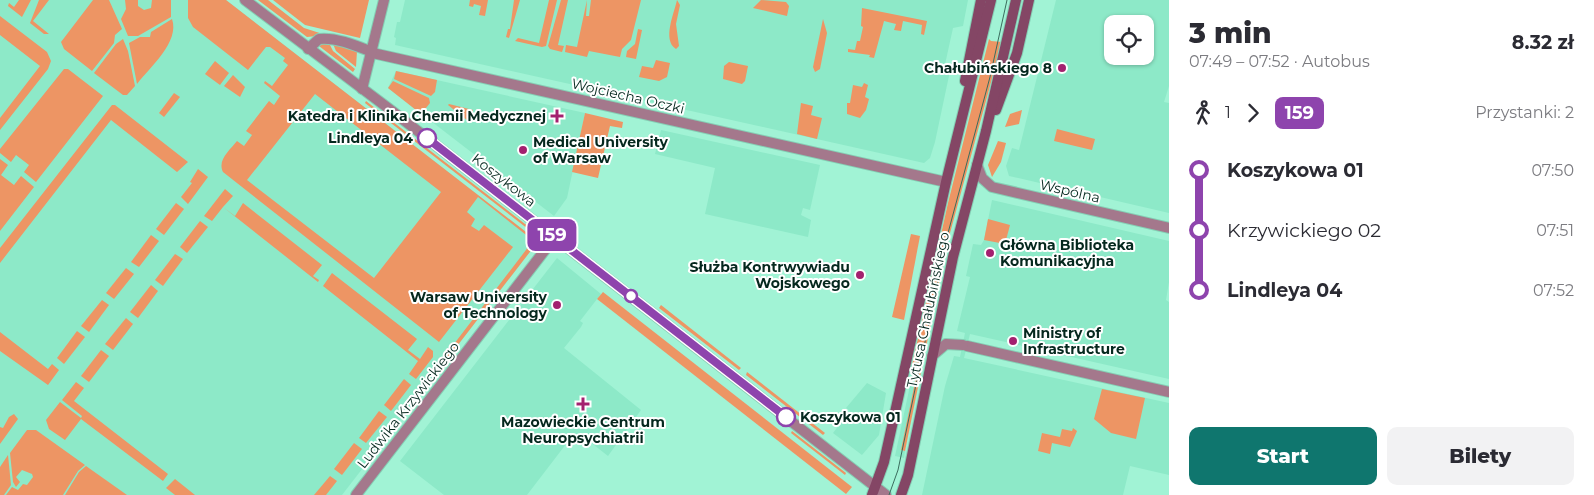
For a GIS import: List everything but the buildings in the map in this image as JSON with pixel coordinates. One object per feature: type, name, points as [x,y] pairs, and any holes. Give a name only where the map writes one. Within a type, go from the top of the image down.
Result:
[{"type":"main road","name":"Tytusa Chałubińskiego","points":[[874,491],[886,455],[954,146],[981,0]]},
{"type":"main road","name":"Tytusa Chałubińskiego","points":[[954,146],[991,0]]},
{"type":"main road","name":"Tytusa Chałubińskiego","points":[[901,495],[908,475],[953,257],[986,132],[1016,0]]},
{"type":"main road","name":"Tytusa Chałubińskiego","points":[[986,132],[1012,71],[1029,0]]},
{"type":"street","name":"Koszykowa","points":[[245,0],[555,237],[874,491],[886,495]]},
{"type":"street","points":[[362,88],[384,0]]},
{"type":"street","name":"Wojciecha Oczki","points":[[308,48],[316,40],[322,38],[360,47],[372,52],[946,182]]},
{"type":"street","name":"Wspólna","points":[[977,165],[982,178],[992,187],[1169,228]]},
{"type":"street","name":"Ludwika Krzywickiego","points":[[356,495],[555,237]]},
{"type":"street","points":[[932,356],[946,344],[965,346],[1169,392]]},
{"type":"shaded area","points":[[0,0],[226,0],[535,239],[536,244],[342,495],[0,495]]},
{"type":"shaded area","points":[[19,0],[31,0],[22,17],[8,6],[9,3],[14,7]]},
{"type":"shaded area","points":[[39,0],[49,0],[33,21],[49,34],[44,34],[30,23]]},
{"type":"shaded area","points":[[93,0],[109,0],[122,29],[115,35],[114,43],[92,71],[64,49],[61,42]]},
{"type":"shaded area","points":[[125,0],[138,0],[138,6],[144,10],[151,8],[152,0],[171,0],[171,17],[138,36],[128,36],[121,19],[126,9]]},
{"type":"shaded area","points":[[188,0],[226,0],[535,239],[536,244],[437,372],[454,344],[529,246],[530,238],[478,197],[467,212],[475,219],[471,226],[479,231],[484,225],[513,247],[439,342],[223,172],[223,159],[228,152],[237,141],[244,146],[252,135],[246,131],[269,101],[274,105],[280,96],[264,83],[265,81],[272,86],[288,65],[283,61],[285,58],[270,47],[266,47],[248,70],[193,27],[188,18]],"holes":[[[315,94],[441,192],[374,278],[247,180]]]},
{"type":"shaded area","points":[[258,0],[268,0],[304,28],[326,35],[307,37]]},
{"type":"shaded area","points":[[273,0],[369,0],[360,38],[305,25]]},
{"type":"shaded area","points":[[405,0],[968,0],[963,26],[953,28],[944,69],[950,71],[935,142],[930,158],[924,163],[395,45],[396,38],[394,37],[397,22],[400,22]]},
{"type":"shaded area","points":[[470,0],[488,0],[485,16],[479,15],[481,6],[474,4],[473,7],[469,6]]},
{"type":"shaded area","points":[[514,0],[520,0],[509,38],[506,37],[508,29],[510,29]]},
{"type":"shaded area","points":[[549,0],[557,0],[546,46],[542,47],[515,41],[518,38],[539,43]]},
{"type":"shaded area","points":[[561,0],[568,0],[558,45],[564,46],[562,52],[550,49],[548,46]]},
{"type":"shaded area","points":[[587,0],[586,16],[589,16],[591,0],[641,0],[631,40],[622,49],[620,57],[589,51],[587,57],[565,52],[566,45],[577,47]]},
{"type":"shaded area","points":[[677,0],[680,5],[676,24],[679,46],[676,49],[672,45],[669,33]]},
{"type":"shaded area","points":[[761,0],[786,2],[789,6],[787,16],[753,8]]},
{"type":"shaded area","points":[[1056,0],[1169,0],[1169,86],[1164,102],[1169,103],[1169,213],[1009,176],[1006,166],[1012,148],[1019,150]]},
{"type":"shaded area","points":[[862,8],[927,21],[924,35],[921,34],[922,25],[903,21],[901,31],[894,30],[896,24],[884,21],[874,58],[869,57],[870,55],[848,52],[848,49],[855,50],[857,41],[860,41],[863,27],[861,26]]},
{"type":"shaded area","points":[[0,16],[47,52],[51,61],[48,69],[0,130],[0,118],[40,66],[0,35]]},
{"type":"shaded area","points":[[172,19],[172,36],[168,45],[137,84],[129,43],[140,37],[150,37],[151,32]]},
{"type":"shaded area","points":[[823,19],[827,33],[820,69],[815,72],[813,67]]},
{"type":"shaded area","points":[[638,29],[642,30],[636,59],[626,57],[627,51],[635,44]]},
{"type":"shaded area","points":[[123,39],[128,51],[135,86],[127,95],[123,95],[94,73],[116,44]]},
{"type":"shaded area","points":[[989,39],[1002,42],[947,244],[905,451],[901,450],[919,363],[915,362],[912,365],[948,203]]},
{"type":"shaded area","points":[[323,43],[329,43],[333,51],[355,69],[353,72],[319,46]]},
{"type":"shaded area","points":[[333,44],[357,51],[356,67],[336,51]]},
{"type":"shaded area","points":[[656,60],[670,63],[667,77],[659,81],[639,77],[642,66],[653,68]]},
{"type":"shaded area","points":[[215,61],[229,73],[220,85],[205,74]]},
{"type":"shaded area","points":[[729,62],[748,66],[745,81],[742,84],[723,79],[724,66]]},
{"type":"shaded area","points":[[64,69],[68,69],[103,96],[36,182],[24,172],[29,165],[16,155],[11,162],[0,153],[0,149]]},
{"type":"shaded area","name":"Medical University of Warsaw","points":[[396,71],[585,113],[567,198],[554,216],[388,88]]},
{"type":"shaded area","points":[[396,71],[437,80],[435,92],[431,96],[394,79]]},
{"type":"shaded area","points":[[233,75],[245,87],[240,97],[224,86]]},
{"type":"shaded area","points":[[393,81],[429,98],[430,103],[421,114],[388,88]]},
{"type":"shaded area","points":[[864,83],[868,85],[865,97],[869,99],[866,110],[860,118],[847,114],[847,103],[850,103],[853,85],[862,87]]},
{"type":"shaded area","points":[[174,93],[180,97],[164,117],[159,113]]},
{"type":"shaded area","points":[[366,101],[538,234],[537,236],[365,103]]},
{"type":"shaded area","points":[[801,103],[813,106],[811,115],[822,118],[817,139],[797,134]]},
{"type":"shaded area","points":[[112,105],[115,105],[188,162],[177,172],[111,120],[0,263],[0,248]]},
{"type":"shaded area","points":[[448,105],[473,110],[468,121]]},
{"type":"shaded area","points":[[1022,110],[1019,124],[1005,127],[1010,114]]},
{"type":"shaded area","points":[[585,113],[623,122],[622,128],[610,126],[598,178],[572,172]]},
{"type":"shaded area","points":[[1057,129],[1095,139],[1092,150],[1054,141]]},
{"type":"shaded area","name":"Medical University of Warsaw","points":[[661,130],[820,165],[810,210],[803,208],[801,215],[811,220],[808,237],[705,214],[715,168],[655,154]]},
{"type":"shaded area","points":[[998,141],[1006,143],[1001,162],[992,177],[988,165]]},
{"type":"shaded area","points":[[0,159],[8,165],[1,175],[14,185],[21,176],[34,187],[0,231]]},
{"type":"shaded area","points":[[198,169],[208,177],[188,204],[181,197],[192,183],[190,182]]},
{"type":"shaded area","points":[[225,189],[233,196],[212,221],[204,216]]},
{"type":"shaded area","points":[[992,200],[1169,241],[1169,282],[1166,300],[1169,302],[1169,379],[970,334],[964,358],[1169,403],[1169,475],[1130,466],[1123,495],[922,495],[945,386],[954,356],[960,357],[965,333],[957,331],[970,277],[966,276],[973,244],[981,245],[984,240]]},
{"type":"shaded area","points":[[176,203],[184,209],[164,235],[156,229]]},
{"type":"shaded area","points":[[243,203],[322,265],[313,276],[319,280],[318,282],[223,207],[235,216]]},
{"type":"shaded area","points":[[988,219],[1010,225],[1005,244],[984,240]]},
{"type":"shaded area","points":[[200,221],[208,227],[187,253],[180,247]]},
{"type":"shaded area","points":[[911,234],[920,236],[904,320],[892,317]]},
{"type":"shaded area","points":[[151,235],[159,241],[139,267],[131,262]]},
{"type":"shaded area","points":[[175,254],[183,259],[163,286],[155,280]]},
{"type":"shaded area","points":[[557,258],[601,294],[580,321],[583,323],[581,327],[564,348],[641,410],[608,456],[580,434],[576,438],[573,435],[527,495],[444,495],[400,461]]},
{"type":"shaded area","points":[[126,268],[134,274],[114,299],[106,293]]},
{"type":"shaded area","points":[[332,273],[417,339],[408,350],[420,359],[428,347],[433,351],[433,357],[416,379],[409,374],[418,361],[323,286]]},
{"type":"shaded area","points":[[151,285],[158,291],[138,318],[130,312]]},
{"type":"shaded area","points":[[603,292],[852,487],[846,494],[597,299]]},
{"type":"shaded area","points":[[102,300],[109,305],[89,332],[81,326]]},
{"type":"shaded area","points":[[661,305],[741,368],[739,370],[659,308]]},
{"type":"shaded area","points":[[126,318],[133,324],[113,350],[105,344]]},
{"type":"shaded area","points":[[77,331],[85,337],[64,364],[57,358]]},
{"type":"shaded area","points":[[0,332],[48,369],[52,364],[59,370],[48,385],[0,351]]},
{"type":"shaded area","points":[[101,350],[109,356],[89,382],[81,376]]},
{"type":"shaded area","points":[[915,362],[919,363],[902,451],[905,451],[904,458],[895,456]]},
{"type":"shaded area","points":[[747,372],[825,433],[823,435],[746,375]]},
{"type":"shaded area","points":[[404,379],[411,385],[391,411],[384,405]]},
{"type":"shaded area","points":[[76,382],[84,388],[74,401],[168,474],[163,481],[81,419],[65,440],[49,429],[46,420],[60,402],[81,418],[82,416],[62,400]]},
{"type":"shaded area","points":[[867,383],[886,393],[879,435],[862,455],[833,433],[850,411],[846,408]]},
{"type":"shaded area","points":[[1102,389],[1145,398],[1136,439],[1111,433],[1094,419]]},
{"type":"shaded area","points":[[379,411],[387,417],[366,443],[359,438]]},
{"type":"shaded area","points":[[14,414],[18,419],[0,444],[0,427],[3,428],[9,417]]},
{"type":"shaded area","points":[[1073,428],[1077,431],[1070,447],[1052,443],[1050,454],[1038,451],[1042,433],[1060,437],[1062,429],[1072,431]]},
{"type":"shaded area","points":[[27,430],[36,430],[85,465],[78,471],[63,495],[6,495],[12,487],[18,490],[23,484],[27,485],[33,477],[32,474],[22,470],[16,477],[20,482],[16,487],[13,482],[10,453]]},
{"type":"shaded area","points":[[792,431],[846,473],[845,475],[791,433]]},
{"type":"shaded area","points":[[354,443],[362,449],[342,475],[334,469]]},
{"type":"shaded area","points":[[8,455],[11,485],[4,495],[0,495],[0,467]]},
{"type":"shaded area","points":[[86,466],[127,495],[65,495],[79,472]]},
{"type":"shaded area","points":[[330,476],[337,481],[326,495],[314,495]]},
{"type":"shaded area","points":[[175,479],[195,495],[175,495],[166,488]]},
{"type":"tram line","points":[[889,495],[898,470],[948,233],[990,77],[1007,0]]},
{"type":"bus line","name":"159","points":[[427,138],[786,417]]},
{"type":"place","name":"Chałubińskiego 8","points":[[1062,68]]},
{"type":"place","name":"Katedra i Klinika Chemii Medycznej","points":[[557,116]]},
{"type":"place","name":"Lindleya 04","points":[[427,138]]},
{"type":"place","name":"Medical University of Warsaw","points":[[523,150]]},
{"type":"place","name":"Główna Biblioteka Komunikacyjna","points":[[990,253]]},
{"type":"place","name":"Służba Kontrwywiadu Wojskowego","points":[[860,275]]},
{"type":"place","name":"Warsaw University of Technology","points":[[557,305]]},
{"type":"place","name":"Ministry of Infrastructure","points":[[1013,341]]},
{"type":"place","name":"Mazowieckie Centrum Neuropsychiatrii","points":[[583,404]]},
{"type":"place","name":"Koszykowa 01","points":[[786,417]]}]
